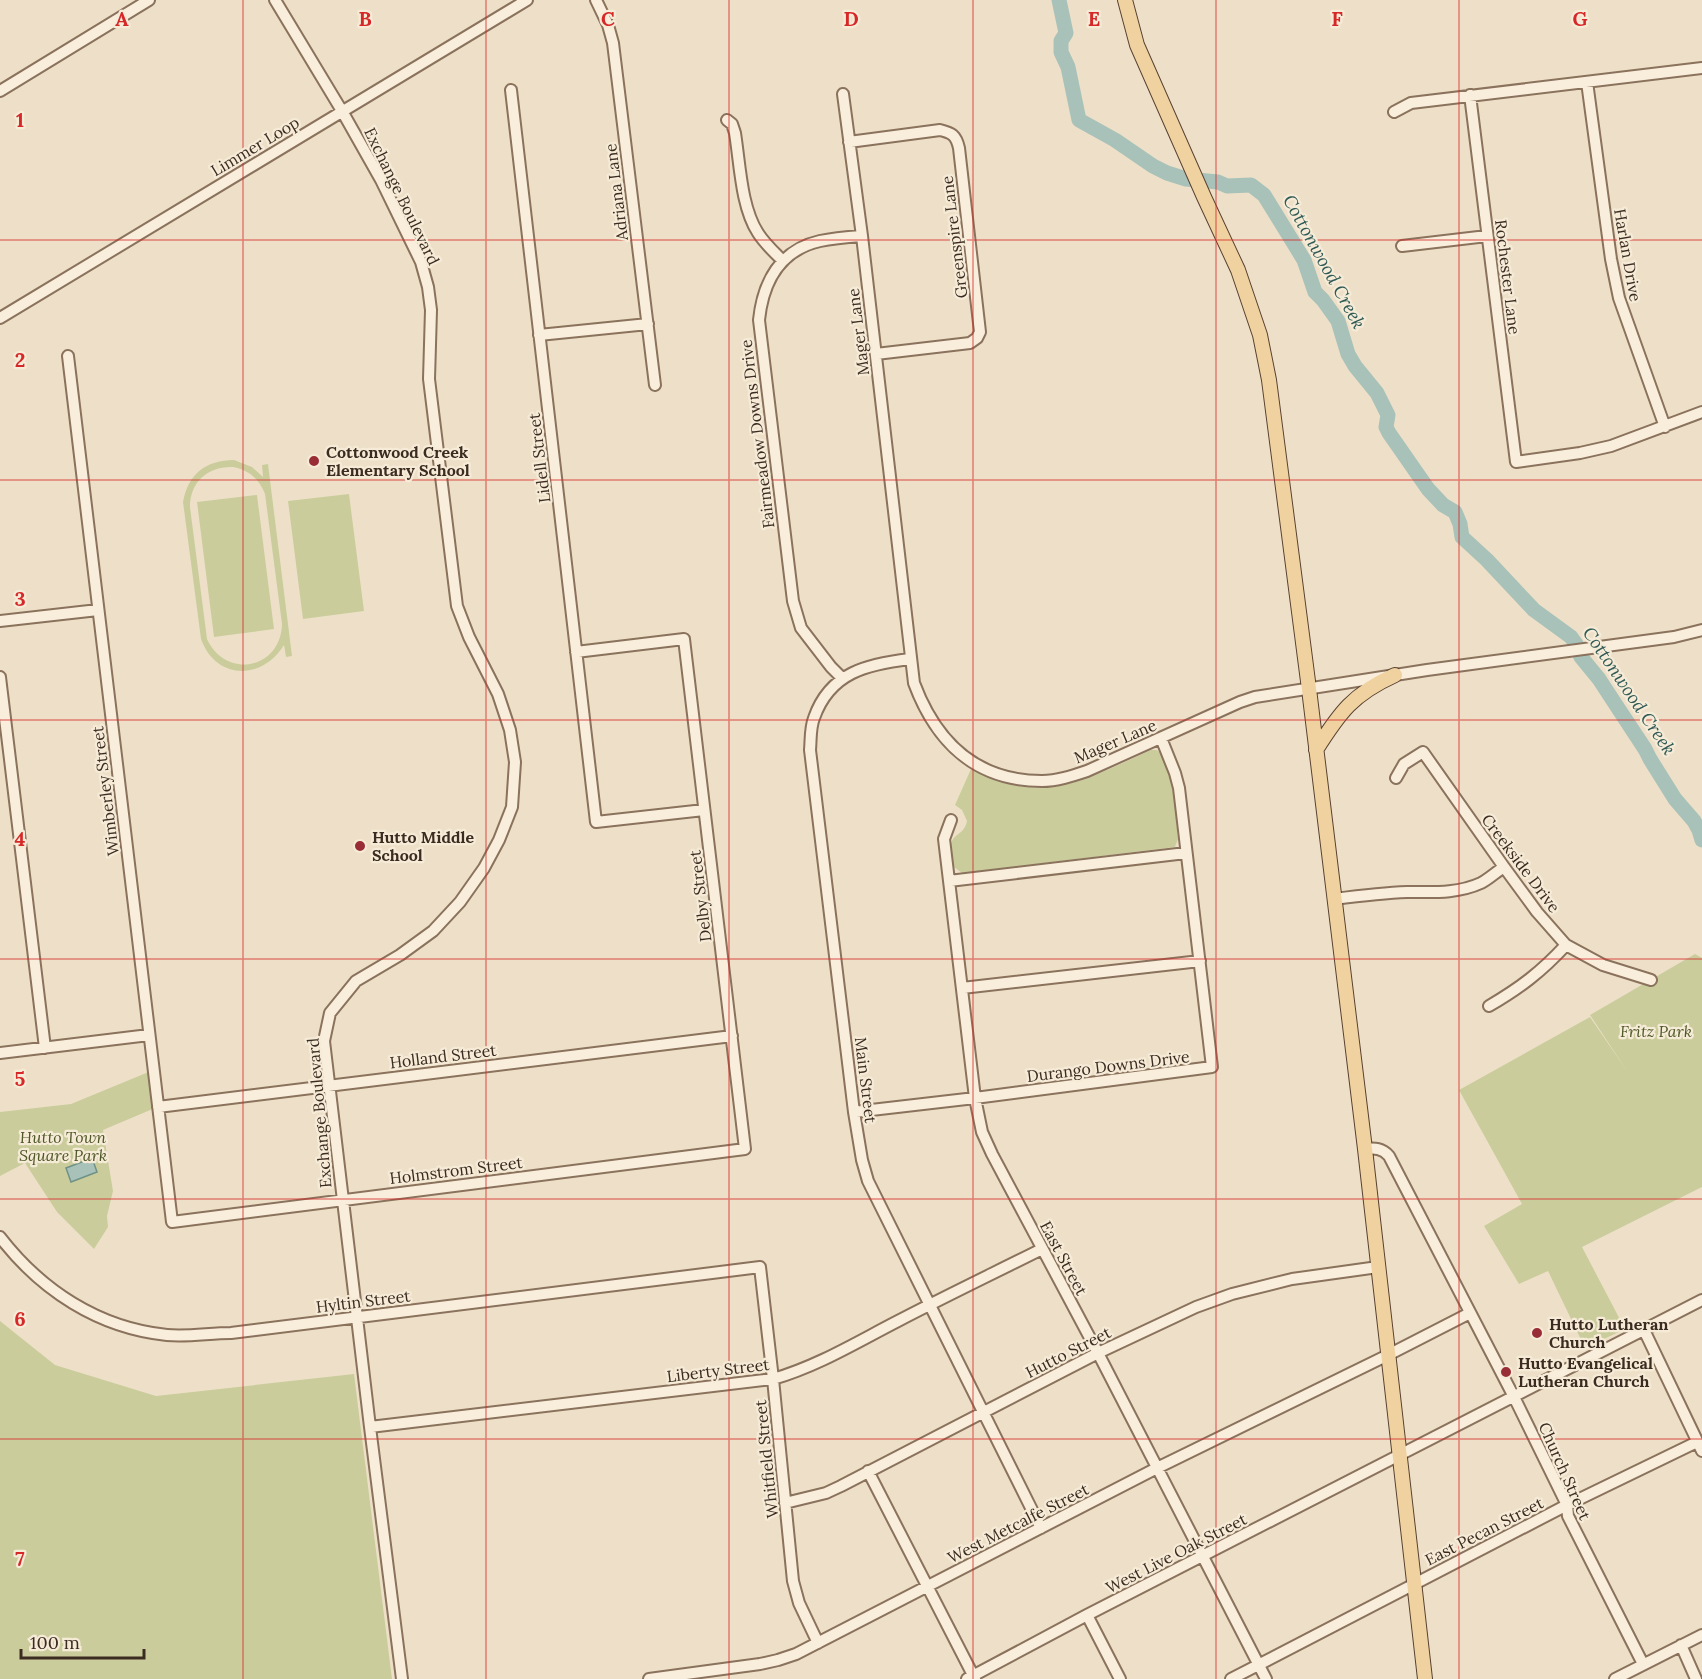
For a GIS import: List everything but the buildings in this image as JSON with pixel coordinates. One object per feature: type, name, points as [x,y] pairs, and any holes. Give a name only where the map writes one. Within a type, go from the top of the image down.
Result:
[{"type":"main road","points":[[1125,0],[1137,45],[1238,270],[1250,302],[1269,380],[1365,1149],[1425,1679]]},
{"type":"main road","points":[[1316,750],[1329,729],[1354,699],[1372,686],[1395,675]]},
{"type":"street","points":[[0,91],[149,0]]},
{"type":"street","name":"Exchange Boulevard","points":[[275,0],[381,180],[421,262],[431,310],[429,380],[457,606],[469,637],[498,694],[510,730],[515,762],[512,807],[499,840],[484,868],[460,902],[433,931],[400,955],[356,981],[330,1013],[324,1041],[402,1679]]},
{"type":"street","name":"Limmer Loop","points":[[0,318],[527,0]]},
{"type":"street","name":"Adriana Lane","points":[[596,0],[614,43],[655,384]]},
{"type":"street","points":[[1394,112],[1411,103],[1702,68]]},
{"type":"street","name":"Harlan Drive","points":[[1587,82],[1611,259],[1619,298],[1665,427]]},
{"type":"street","name":"Lidell Street","points":[[511,90],[596,822],[704,810]]},
{"type":"street","name":"Mager Lane","points":[[843,94],[862,236],[914,683],[921,703],[932,722],[946,741],[964,756],[992,773],[1014,778],[1042,781],[1063,778],[1087,771],[1255,697],[1395,675],[1674,637],[1702,630]]},
{"type":"street","name":"Rochester Lane","points":[[1470,95],[1516,462],[1611,446],[1665,427]]},
{"type":"street","points":[[727,120],[732,124],[735,133],[749,216],[762,239],[783,261]]},
{"type":"street","name":"Greenspire Lane","points":[[849,142],[939,130],[951,132],[957,138],[959,148],[980,332],[977,338],[970,343],[876,354]]},
{"type":"street","name":"Fairmeadow Downs Drive","points":[[842,678],[801,628],[793,601],[759,320],[764,292],[771,276],[783,261],[792,254],[820,241],[862,236]]},
{"type":"street","points":[[1402,246],[1488,236]]},
{"type":"street","points":[[539,335],[648,324]]},
{"type":"street","name":"Wimberley Street","points":[[68,356],[172,1222]]},
{"type":"street","points":[[1665,427],[1702,412]]},
{"type":"street","points":[[0,621],[98,610]]},
{"type":"street","name":"Delby Street","points":[[576,652],[684,639],[745,1149]]},
{"type":"street","name":"Main Street","points":[[910,659],[883,662],[862,668],[842,678],[827,694],[814,718],[810,750],[854,1112],[868,1181],[1041,1528]]},
{"type":"street","points":[[0,677],[45,1048]]},
{"type":"street","name":"Durango Downs Drive","points":[[854,1112],[1212,1067],[1177,779],[1161,738]]},
{"type":"street","name":"Creekside Drive","points":[[1396,778],[1404,764],[1423,752],[1537,912],[1566,945],[1603,964],[1651,980]]},
{"type":"street","name":"East Street","points":[[951,820],[944,839],[975,1098],[982,1132],[1266,1679]]},
{"type":"street","points":[[949,881],[1186,853]]},
{"type":"street","points":[[1334,900],[1370,894],[1433,893],[1458,890],[1481,883],[1504,867]]},
{"type":"street","points":[[1489,1006],[1518,989],[1547,966],[1566,945]]},
{"type":"street","points":[[962,988],[1200,961]]},
{"type":"street","points":[[0,1053],[149,1035]]},
{"type":"street","name":"Holland Street","points":[[158,1107],[732,1036]]},
{"type":"street","name":"Holmstrom Street","points":[[172,1222],[745,1149]]},
{"type":"street","name":"Church Street","points":[[1365,1149],[1384,1150],[1389,1156],[1568,1504],[1568,1516],[1643,1664]]},
{"type":"street","name":"Hyltin Street","points":[[0,1237],[16,1257],[46,1286],[81,1310],[120,1326],[167,1335],[231,1333],[760,1267]]},
{"type":"street","name":"Liberty Street","points":[[370,1427],[774,1379],[817,1364],[1042,1249]]},
{"type":"street","name":"Whitfield Street","points":[[760,1267],[774,1379],[793,1581],[799,1603],[818,1643]]},
{"type":"street","name":"Hutto Street","points":[[785,1503],[826,1493],[1098,1353],[1196,1307],[1232,1294],[1292,1279],[1378,1267]]},
{"type":"street","name":"West Live Oak Street","points":[[972,1678],[1088,1615],[1702,1300]]},
{"type":"street","name":"West Metcalfe Street","points":[[650,1679],[760,1664],[796,1654],[1157,1468],[1470,1313]]},
{"type":"street","points":[[1644,1330],[1700,1447]]},
{"type":"street","name":"East Pecan Street","points":[[1231,1679],[1568,1504],[1700,1447]]},
{"type":"street","points":[[868,1471],[972,1678]]},
{"type":"street","points":[[1088,1615],[1120,1679]]},
{"type":"street","points":[[1615,1679],[1702,1635]]},
{"type":"street","points":[[1681,1645],[1696,1679]]},
{"type":"green space","points":[[234,460],[252,467],[263,477],[262,465],[268,464],[292,656],[286,657],[284,645],[275,657],[252,670],[228,669],[217,663],[208,653],[201,639],[183,502],[189,484],[200,470],[224,461]],"holes":[[[233,467],[253,476],[265,494],[282,624],[279,639],[273,651],[263,659],[251,664],[239,664],[227,660],[216,652],[207,639],[190,507],[193,490],[202,477],[216,469]]]},
{"type":"green space","points":[[349,494],[364,611],[303,619],[288,501]]},
{"type":"green space","points":[[257,495],[274,629],[214,637],[197,502]]},
{"type":"green space","points":[[1151,750],[1157,750],[1165,761],[1171,782],[1178,839],[1175,847],[962,873],[954,867],[951,844],[967,821],[962,810],[955,805],[971,769],[997,780],[1043,788],[1084,779]]},
{"type":"green space","name":"Fritz Park","points":[[1695,954],[1702,958],[1702,1187],[1582,1247],[1625,1329],[1585,1348],[1548,1271],[1519,1284],[1484,1226],[1522,1204],[1459,1090],[1590,1017],[1627,1071],[1590,1015]]},
{"type":"green space","name":"Hutto Town Square Park","points":[[151,1071],[155,1108],[103,1130],[113,1191],[107,1216],[108,1227],[94,1249],[57,1212],[25,1163],[0,1176],[0,1112],[71,1104]]},
{"type":"green space","points":[[0,1321],[55,1365],[156,1396],[354,1374],[392,1679],[0,1679]]},
{"type":"water","points":[[91,1155],[97,1172],[71,1182],[66,1168],[87,1160],[86,1157]]},
{"type":"waterway","name":"Cottonwood Creek","points":[[1059,0],[1066,33],[1061,41],[1061,52],[1068,67],[1079,120],[1167,173],[1186,179],[1218,182],[1227,186],[1251,185],[1264,195],[1304,260],[1315,292],[1338,321],[1348,354],[1377,393],[1388,415],[1386,427],[1389,433],[1428,489],[1443,505],[1455,512],[1462,537],[1534,610],[1571,637],[1581,657],[1599,679],[1675,799],[1694,821],[1702,840]]},
{"type":"place","name":"Cottonwood Creek Elementary School","points":[[314,461]]},
{"type":"place","name":"Hutto Middle School","points":[[360,846]]},
{"type":"place","name":"Hutto Lutheran Church","points":[[1537,1333]]},
{"type":"place","name":"Hutto Evangelical Lutheran Church","points":[[1506,1372]]}]
